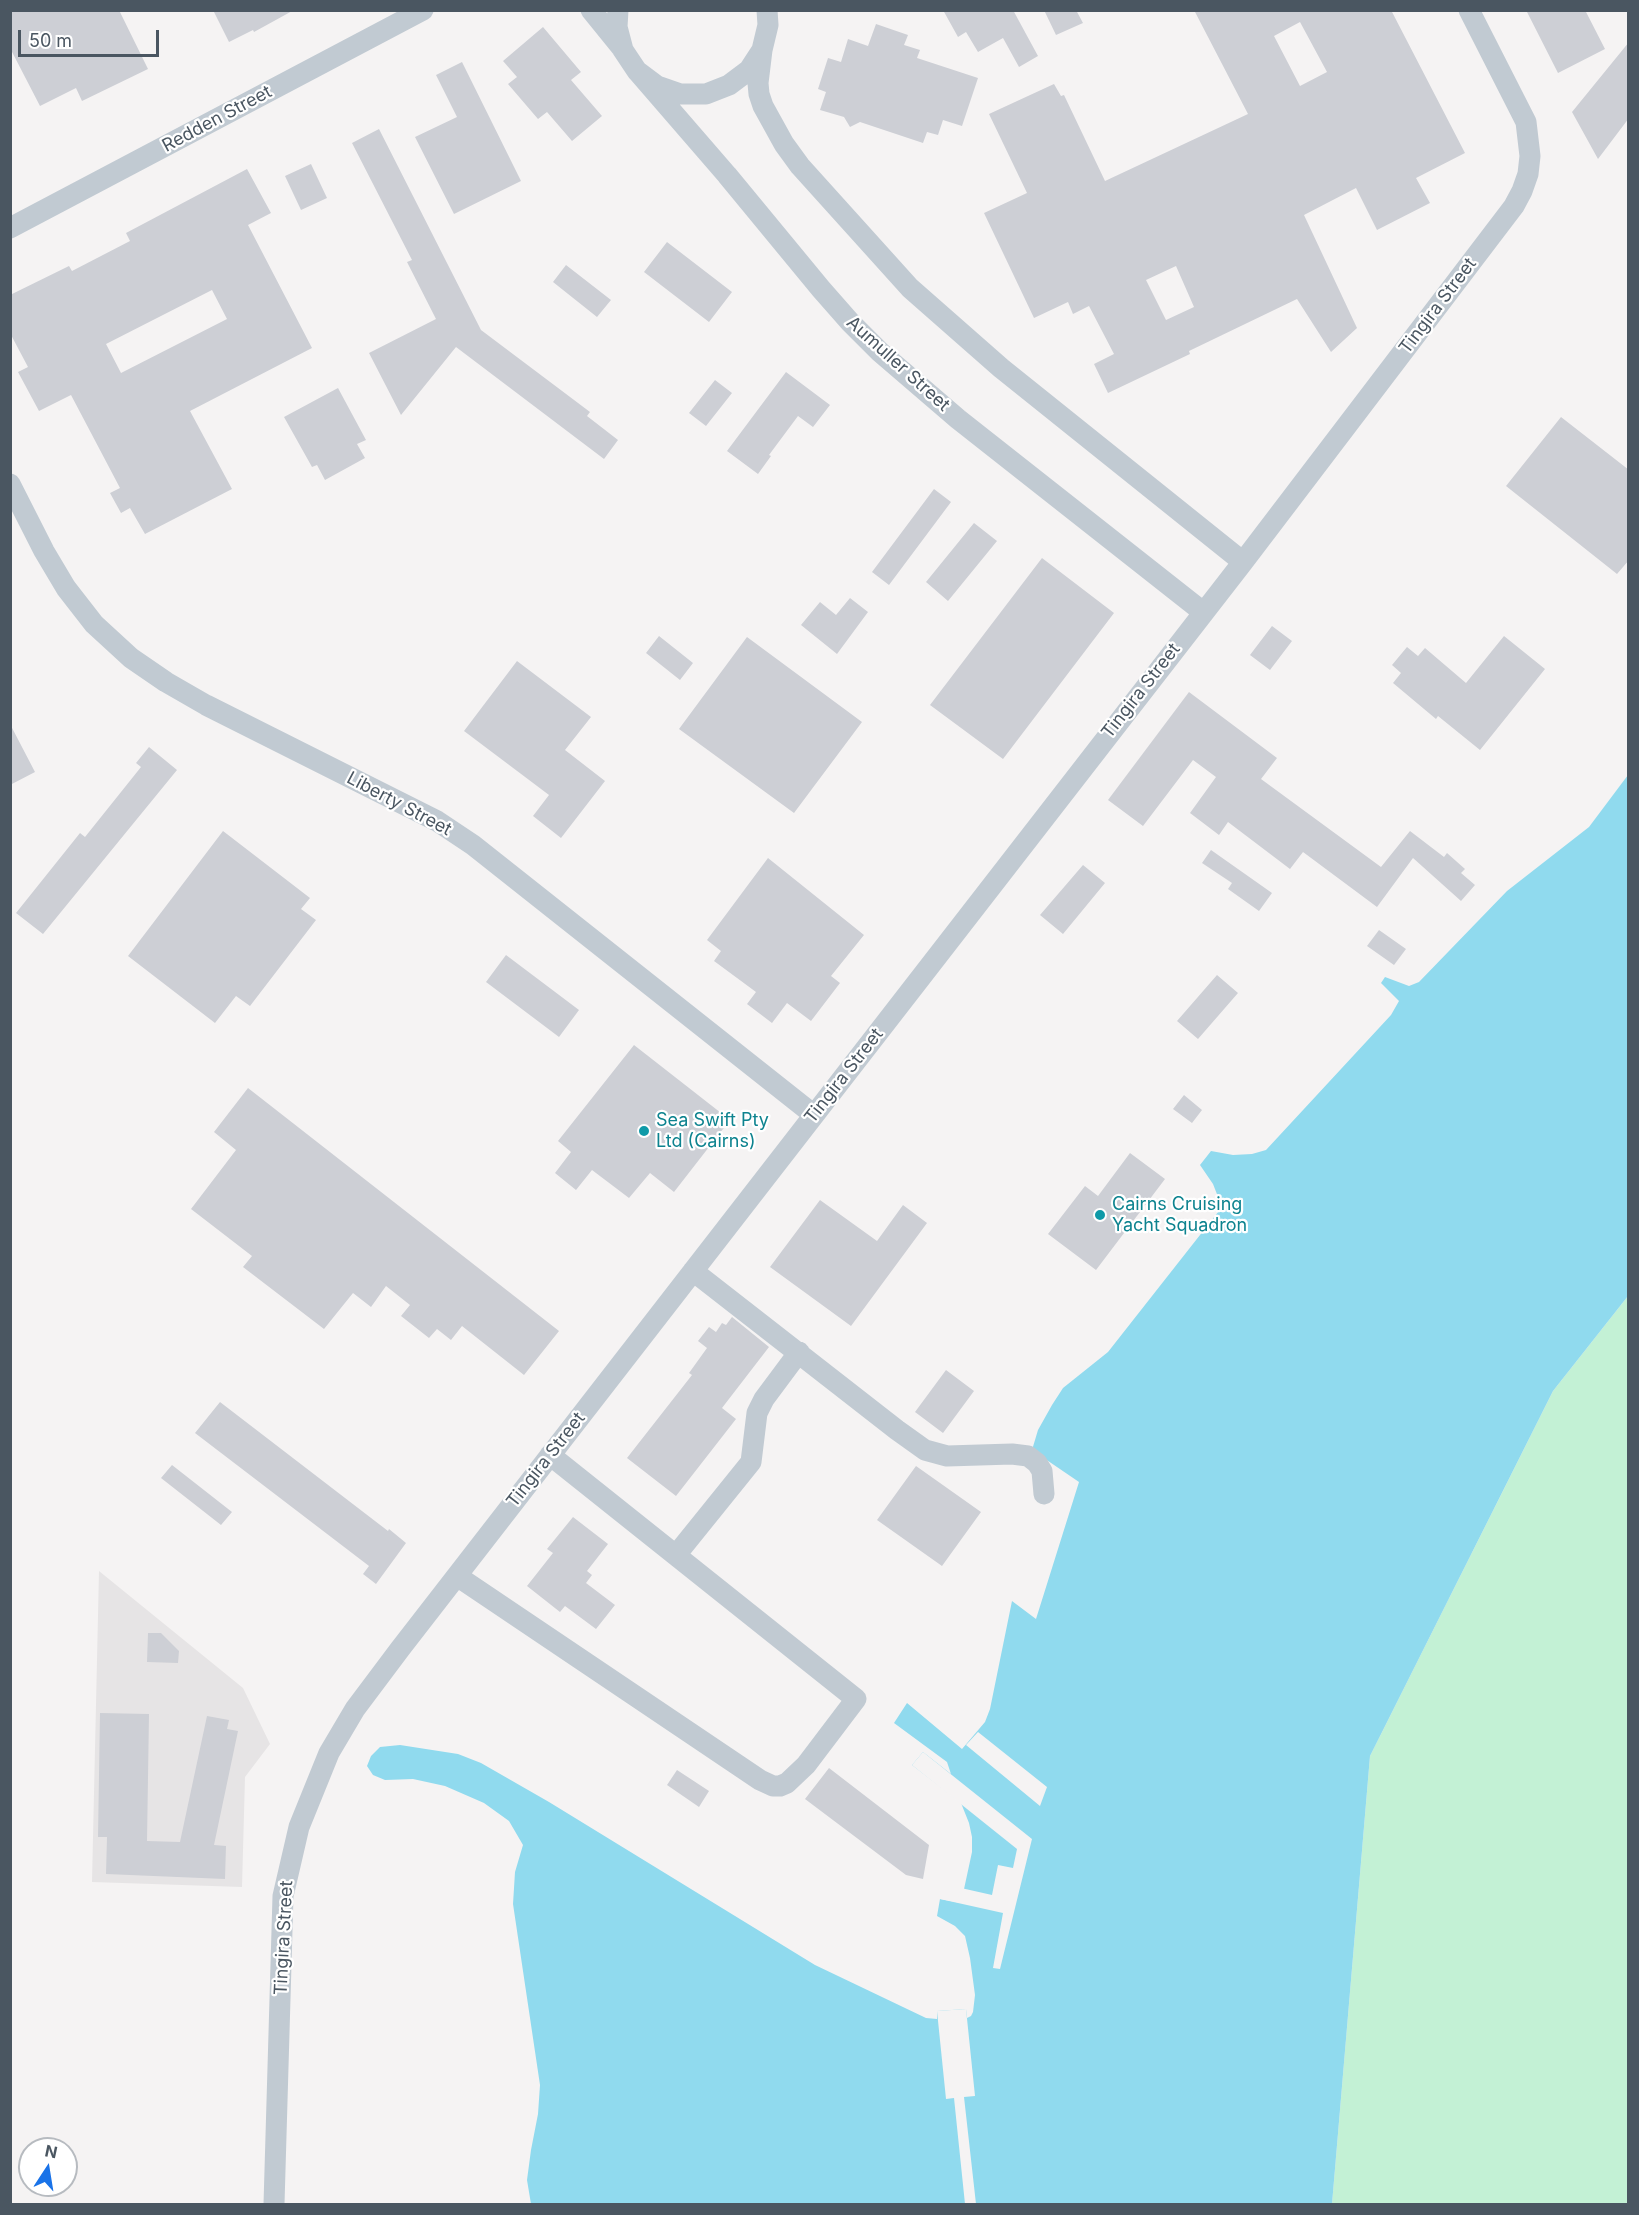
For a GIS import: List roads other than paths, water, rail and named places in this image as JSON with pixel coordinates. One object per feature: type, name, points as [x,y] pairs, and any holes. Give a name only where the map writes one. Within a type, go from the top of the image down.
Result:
[{"type":"street","name":"Redden Street","points":[[10,228],[423,10]]},
{"type":"street","points":[[591,10],[623,50]]},
{"type":"street","points":[[618,10],[617,27],[623,50]]},
{"type":"street","name":"Tingira Street","points":[[274,2205],[283,1896],[299,1827],[328,1752],[355,1709],[457,1576],[1243,562],[1514,206],[1522,191],[1530,156],[1526,122],[1469,10]]},
{"type":"street","points":[[772,16],[762,50],[759,94],[784,144],[800,166],[910,288],[1001,368],[1243,562]]},
{"type":"street","name":"Aumuller Street","points":[[623,50],[637,71],[727,175],[820,289],[880,352],[958,418],[1203,612]]},
{"type":"street","points":[[637,71],[657,86],[680,94],[706,94],[729,86],[749,70],[762,50]]},
{"type":"street","name":"Liberty Street","points":[[10,484],[44,551],[66,588],[94,624],[131,657],[166,682],[206,705],[428,817],[473,845],[814,1115]]},
{"type":"street","points":[[693,1271],[925,1450],[947,1456],[1012,1454],[1028,1456],[1037,1462],[1042,1471],[1044,1494]]},
{"type":"street","points":[[676,1555],[751,1462],[757,1413],[764,1399],[799,1352]]},
{"type":"street","points":[[457,1576],[760,1780],[773,1786],[787,1783],[806,1765],[856,1699],[550,1455]]},
{"type":"water","points":[[1628,775],[1628,1296],[1553,1391],[1370,1756],[1332,2204],[531,2204],[527,2180],[538,2114],[540,2085],[513,1904],[515,1872],[523,1845],[509,1821],[484,1803],[445,1786],[413,1779],[385,1780],[373,1775],[367,1766],[371,1756],[380,1747],[400,1745],[458,1754],[481,1763],[549,1802],[815,1965],[926,2018],[937,2019],[937,2011],[966,2009],[967,2018],[971,2016],[975,1995],[965,1936],[955,1926],[937,1916],[940,1899],[961,1903],[972,1852],[969,1823],[961,1803],[912,1765],[923,1752],[951,1774],[947,1762],[894,1723],[907,1703],[962,1749],[985,1722],[990,1709],[1012,1601],[1036,1619],[1079,1482],[1032,1450],[1038,1430],[1063,1388],[1108,1352],[1222,1207],[1213,1184],[1200,1165],[1211,1151],[1233,1155],[1252,1154],[1266,1150],[1391,1015],[1399,1001],[1381,983],[1385,977],[1409,986],[1419,982],[1507,891],[1589,827]]},
{"type":"place","name":"Sea Swift Pty Ltd (Cairns)","points":[[644,1131]]},
{"type":"place","name":"Cairns Cruising Yacht Squadron","points":[[1100,1215]]}]
